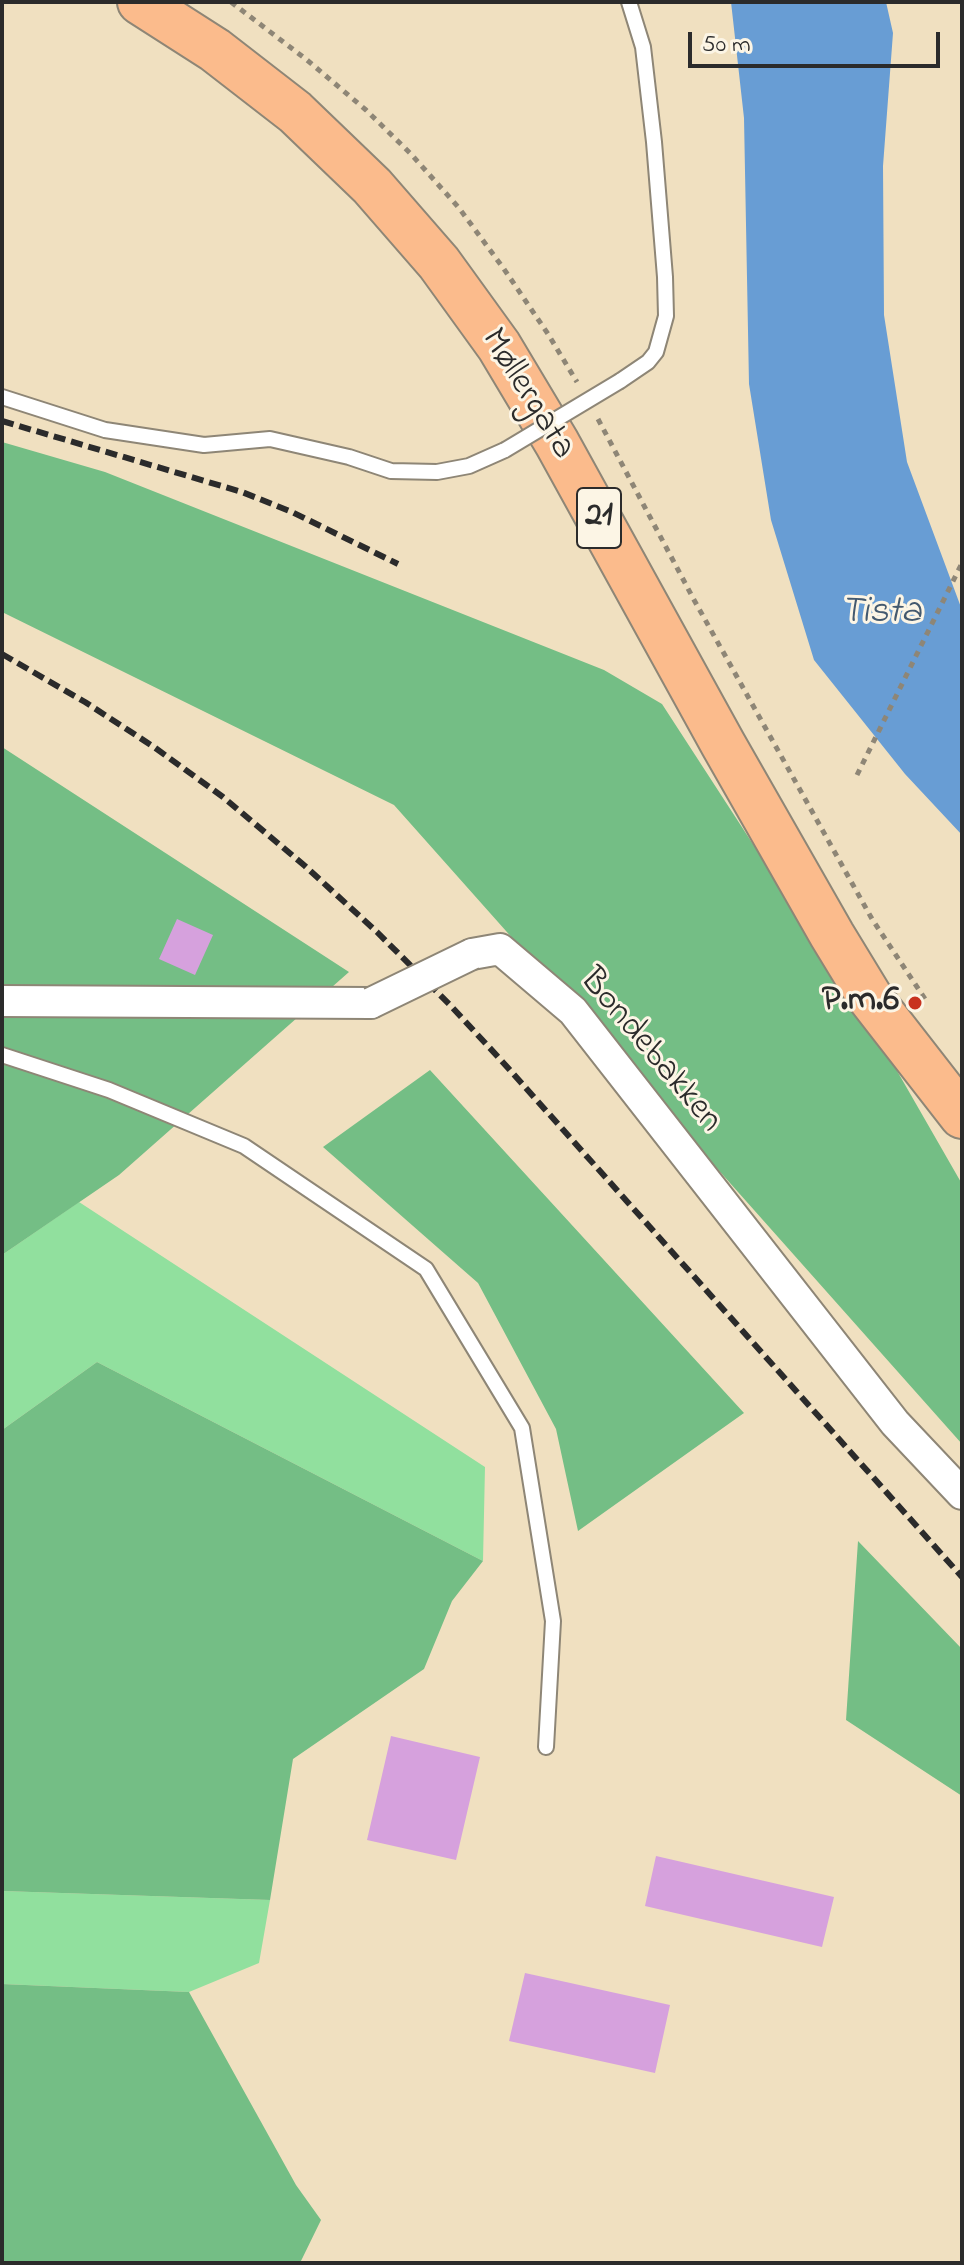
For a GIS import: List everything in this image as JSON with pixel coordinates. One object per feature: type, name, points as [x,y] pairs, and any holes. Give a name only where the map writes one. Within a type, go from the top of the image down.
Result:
[{"type":"main road","name":"Møllergata","points":[[140,2],[215,50],[295,112],[372,186],[439,263],[499,346],[557,443],[723,744],[871,999],[962,1116]]},
{"type":"street","name":"Bondebakken","points":[[2,1001],[371,1003],[472,954],[500,949],[573,1011],[895,1423],[962,1494]]},
{"type":"lane","points":[[2,397],[105,430],[204,445],[270,439],[349,457],[391,471],[437,472],[469,466],[505,450],[620,381],[648,362],[656,352],[666,316],[663,247],[643,47],[629,2]]},
{"type":"lane","points":[[2,1055],[109,1090],[244,1146],[426,1269],[522,1428],[553,1621],[546,1747]]},
{"type":"path","points":[[857,775],[962,563]]},
{"type":"green space","points":[[2,442],[105,472],[604,670],[662,704],[873,1029],[962,1184],[962,1444],[394,805],[2,612]]},
{"type":"green space","points":[[2,747],[349,972],[119,1175],[2,1255]]},
{"type":"green space","points":[[430,1070],[744,1413],[578,1531],[556,1429],[478,1283],[323,1147]]},
{"type":"green space","points":[[79,1202],[485,1467],[483,1561],[97,1362],[2,1430],[2,1255]]},
{"type":"green space","points":[[97,1362],[483,1561],[452,1601],[424,1669],[293,1759],[270,1900],[2,1891],[2,1430]]},
{"type":"green space","points":[[858,1541],[962,1649],[962,1796],[846,1720]]},
{"type":"green space","points":[[2,1891],[270,1900],[259,1963],[189,1992],[2,1984]]},
{"type":"green space","points":[[2,1984],[189,1992],[296,2185],[321,2220],[300,2263],[2,2263]]},
{"type":"water","name":"Tista","points":[[731,2],[886,2],[893,33],[883,166],[884,315],[907,462],[962,610],[962,835],[905,774],[814,660],[771,520],[749,384],[744,118]]},
{"type":"building","points":[[177,919],[213,935],[195,975],[159,959]]},
{"type":"building","points":[[391,1736],[480,1757],[456,1860],[367,1840]]},
{"type":"building","points":[[656,1856],[834,1897],[822,1947],[645,1906]]},
{"type":"building","points":[[525,1973],[670,2005],[655,2073],[509,2041]]},
{"type":"railway","points":[[2,421],[242,492],[292,512],[398,564]]},
{"type":"railway","points":[[2,654],[85,702],[223,797],[377,932],[500,1059],[962,1577]]},
{"type":"place","name":"P.m.6","points":[[915,1003]]}]
